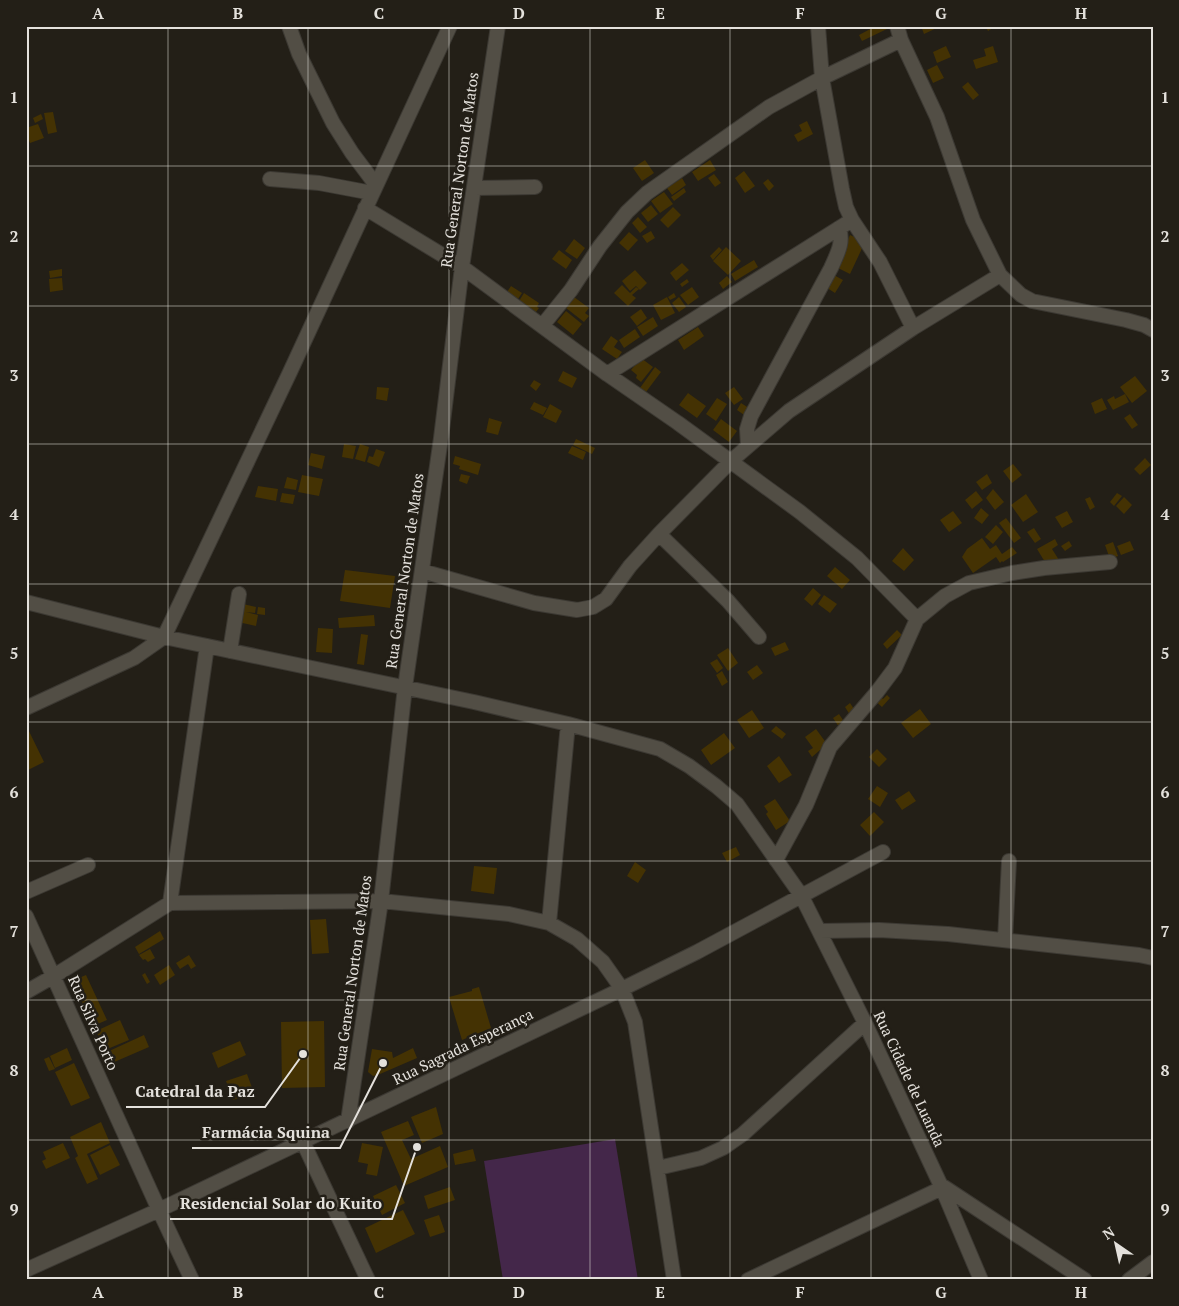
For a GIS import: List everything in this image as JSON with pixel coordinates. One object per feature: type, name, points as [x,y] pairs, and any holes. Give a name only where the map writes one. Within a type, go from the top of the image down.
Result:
[{"type":"street","points":[[289,26],[299,54],[333,123],[374,189]]},
{"type":"street","points":[[26,708],[134,658],[164,637],[290,372],[450,26]]},
{"type":"street","name":"Rua General Norton de Matos","points":[[348,1121],[381,901],[405,687],[441,438],[462,267],[498,26]]},
{"type":"street","points":[[818,26],[822,78],[842,189],[852,220],[880,262],[913,328]]},
{"type":"street","points":[[542,326],[571,290],[600,246],[627,212],[647,193],[769,107],[899,33],[937,117],[973,220],[1000,275],[1021,295],[1032,301],[1126,320],[1144,325],[1153,330]]},
{"type":"street","points":[[270,179],[374,189]]},
{"type":"street","points":[[474,188],[534,187]]},
{"type":"street","points":[[365,208],[462,267],[607,374],[800,512],[857,558],[918,619]]},
{"type":"street","points":[[607,374],[852,220]]},
{"type":"street","points":[[748,446],[747,429],[751,416],[831,268],[841,244],[842,237],[839,228]]},
{"type":"street","points":[[422,571],[534,603],[577,610],[593,607],[606,599],[630,566],[659,534],[731,462],[789,411],[913,328],[1000,275]]},
{"type":"street","points":[[659,534],[709,582],[759,637]]},
{"type":"street","points":[[776,860],[806,805],[830,747],[878,692],[895,668],[918,619],[945,596],[969,583],[1020,571],[1110,562]]},
{"type":"street","points":[[230,651],[239,594]]},
{"type":"street","name":"Rua Cidade de Luanda","points":[[26,602],[164,637],[405,687],[568,724],[660,749],[689,766],[737,804],[800,895],[865,1023],[942,1188],[981,1280]]},
{"type":"street","points":[[170,903],[206,646]]},
{"type":"street","points":[[549,923],[568,724]]},
{"type":"street","name":"Rua Sagrada Esperança","points":[[26,1270],[304,1142],[622,989],[697,952],[883,852]]},
{"type":"street","points":[[1005,940],[1009,861]]},
{"type":"street","points":[[26,892],[88,865]]},
{"type":"street","points":[[26,992],[170,903],[381,901],[509,914],[549,923],[577,939],[603,962],[622,989],[635,1022],[674,1280]]},
{"type":"street","name":"Rua Silva Porto","points":[[26,916],[192,1280]]},
{"type":"street","points":[[820,932],[878,930],[948,934],[1153,958]]},
{"type":"street","points":[[658,1168],[701,1158],[723,1148],[743,1134],[865,1023]]},
{"type":"street","points":[[304,1142],[368,1280]]},
{"type":"street","points":[[748,1280],[944,1187],[1085,1280]]},
{"type":"street","points":[[1129,1280],[1153,1262]]},
{"type":"shaded area","points":[[615,1139],[638,1280],[503,1280],[484,1161]]},
{"type":"building","points":[[876,26],[888,26],[889,28],[862,41],[859,35]]},
{"type":"building","points":[[921,26],[941,26],[924,34]]},
{"type":"building","points":[[985,26],[996,26],[988,31]]},
{"type":"building","points":[[946,46],[951,57],[937,63],[933,52]]},
{"type":"building","points":[[993,46],[998,62],[976,69],[973,60],[986,56],[984,49]]},
{"type":"building","points":[[937,65],[944,78],[933,83],[927,70]]},
{"type":"building","points":[[968,82],[979,95],[973,100],[962,87]]},
{"type":"building","points":[[53,112],[57,132],[48,134],[44,113]]},
{"type":"building","points":[[41,114],[43,119],[35,123],[33,118]]},
{"type":"building","points":[[807,121],[813,134],[798,142],[794,135],[802,131],[799,125]]},
{"type":"building","points":[[38,124],[44,138],[30,143],[26,128]]},
{"type":"building","points":[[645,160],[654,173],[642,181],[633,168]]},
{"type":"building","points":[[710,160],[716,170],[698,181],[692,172]]},
{"type":"building","points":[[744,171],[755,186],[745,193],[735,178]]},
{"type":"building","points":[[714,174],[721,183],[715,187],[708,178]]},
{"type":"building","points":[[682,178],[686,185],[672,195],[667,188]]},
{"type":"building","points":[[768,179],[774,186],[769,191],[763,183]]},
{"type":"building","points":[[684,188],[686,192],[674,201],[671,197]]},
{"type":"building","points":[[664,192],[673,204],[660,213],[651,201]]},
{"type":"building","points":[[651,205],[658,214],[648,222],[641,213]]},
{"type":"building","points":[[673,207],[681,215],[668,228],[660,220]]},
{"type":"building","points":[[638,217],[647,227],[640,233],[632,223]]},
{"type":"building","points":[[651,231],[655,238],[647,243],[642,236]]},
{"type":"building","points":[[629,232],[638,240],[628,251],[619,243]]},
{"type":"building","points":[[850,235],[865,242],[850,274],[836,267]]},
{"type":"building","points":[[574,239],[585,248],[577,259],[565,251]]},
{"type":"building","points":[[719,247],[722,250],[713,260],[710,256]]},
{"type":"building","points":[[726,247],[741,261],[728,275],[713,261]]},
{"type":"building","points":[[559,250],[572,260],[566,269],[552,259]]},
{"type":"building","points":[[754,260],[758,267],[735,281],[731,274]]},
{"type":"building","points":[[682,263],[689,270],[676,281],[670,273]]},
{"type":"building","points":[[62,269],[62,276],[50,278],[49,271]]},
{"type":"building","points":[[635,270],[647,283],[640,290],[636,286],[630,291],[622,281]]},
{"type":"building","points":[[832,274],[843,280],[835,293],[824,286]]},
{"type":"building","points":[[727,276],[732,282],[723,289],[719,283]]},
{"type":"building","points":[[62,278],[63,290],[50,292],[49,279]]},
{"type":"building","points":[[687,279],[689,282],[682,287],[680,284]]},
{"type":"building","points":[[622,285],[630,293],[636,287],[639,289],[632,295],[636,298],[628,306],[614,293]]},
{"type":"building","points":[[511,286],[522,293],[518,299],[507,292]]},
{"type":"building","points":[[692,287],[699,297],[688,305],[680,295]]},
{"type":"building","points":[[524,293],[539,303],[537,307],[539,308],[536,312],[519,301]]},
{"type":"building","points":[[674,293],[676,297],[670,300],[668,297]]},
{"type":"building","points":[[574,297],[589,308],[585,313],[589,316],[584,322],[566,308]]},
{"type":"building","points":[[667,297],[675,313],[661,320],[653,305]]},
{"type":"building","points":[[679,297],[686,307],[679,312],[672,303]]},
{"type":"building","points":[[641,309],[647,318],[637,326],[630,317]]},
{"type":"building","points":[[566,311],[582,324],[573,335],[557,322]]},
{"type":"building","points":[[653,317],[658,326],[643,336],[637,327]]},
{"type":"building","points":[[698,327],[704,336],[684,350],[678,340]]},
{"type":"building","points":[[635,329],[640,337],[624,348],[619,340]]},
{"type":"building","points":[[611,336],[618,341],[614,347],[622,352],[617,359],[602,349]]},
{"type":"building","points":[[641,358],[653,367],[641,382],[631,370]]},
{"type":"building","points":[[655,367],[661,372],[646,392],[640,388]]},
{"type":"building","points":[[563,371],[577,378],[572,388],[558,381]]},
{"type":"building","points":[[1135,376],[1147,391],[1132,403],[1120,387]]},
{"type":"building","points":[[534,380],[541,384],[536,391],[530,386]]},
{"type":"building","points":[[377,387],[389,388],[387,401],[376,399]]},
{"type":"building","points":[[734,387],[743,399],[734,405],[725,393]]},
{"type":"building","points":[[688,393],[706,406],[697,418],[679,405]]},
{"type":"building","points":[[1125,394],[1129,402],[1113,410],[1107,400],[1114,396],[1115,399]]},
{"type":"building","points":[[717,398],[727,404],[716,421],[706,414]]},
{"type":"building","points":[[1102,398],[1107,409],[1095,414],[1091,403]]},
{"type":"building","points":[[534,402],[547,408],[543,415],[530,409]]},
{"type":"building","points":[[741,403],[752,410],[747,417],[737,410]]},
{"type":"building","points":[[550,404],[562,411],[556,423],[543,417]]},
{"type":"building","points":[[1130,414],[1138,425],[1132,429],[1124,418]]},
{"type":"building","points":[[489,418],[502,422],[498,435],[486,432]]},
{"type":"building","points":[[721,419],[737,431],[729,442],[713,430]]},
{"type":"building","points":[[576,439],[595,448],[592,454],[573,445]]},
{"type":"building","points":[[344,444],[356,446],[353,459],[342,457]]},
{"type":"building","points":[[360,444],[369,447],[365,462],[355,459]]},
{"type":"building","points":[[572,446],[586,452],[583,460],[568,453]]},
{"type":"building","points":[[376,449],[385,452],[379,467],[367,462],[369,456],[373,457]]},
{"type":"building","points":[[311,453],[325,456],[322,469],[308,465]]},
{"type":"building","points":[[455,456],[481,464],[478,475],[459,469],[460,466],[453,464]]},
{"type":"building","points":[[1145,458],[1151,465],[1140,475],[1134,469]]},
{"type":"building","points":[[1013,464],[1022,475],[1012,483],[1003,471]]},
{"type":"building","points":[[461,474],[470,476],[467,484],[459,481]]},
{"type":"building","points":[[987,474],[992,483],[982,490],[976,482]]},
{"type":"building","points":[[302,475],[323,479],[319,496],[298,492]]},
{"type":"building","points":[[287,477],[298,480],[296,490],[284,488]]},
{"type":"building","points":[[258,486],[278,489],[276,501],[255,497]]},
{"type":"building","points":[[993,489],[1004,502],[995,510],[986,498]]},
{"type":"building","points":[[976,491],[983,500],[972,509],[965,500]]},
{"type":"building","points":[[282,493],[295,495],[293,504],[280,502]]},
{"type":"building","points":[[1117,493],[1122,496],[1114,506],[1110,502]]},
{"type":"building","points":[[1026,494],[1038,512],[1023,522],[1011,505]]},
{"type":"building","points":[[1090,497],[1095,507],[1090,510],[1085,499]]},
{"type":"building","points":[[1124,497],[1132,505],[1124,514],[1116,506]]},
{"type":"building","points":[[981,508],[989,515],[982,524],[974,518]]},
{"type":"building","points":[[953,511],[962,523],[949,532],[940,520]]},
{"type":"building","points":[[1067,511],[1073,522],[1062,528],[1055,517]]},
{"type":"building","points":[[1006,518],[1021,538],[1014,543],[999,523]]},
{"type":"building","points":[[996,525],[1003,532],[993,544],[985,537]]},
{"type":"building","points":[[1034,528],[1041,539],[1035,543],[1027,532]]},
{"type":"building","points":[[982,538],[990,549],[996,545],[1002,554],[1012,547],[1017,553],[1000,563],[996,557],[973,573],[962,557],[967,549]]},
{"type":"building","points":[[1055,539],[1058,545],[1052,549],[1059,560],[1048,567],[1037,549]]},
{"type":"building","points":[[1069,541],[1072,546],[1065,551],[1061,546]]},
{"type":"building","points":[[1130,541],[1134,550],[1121,555],[1117,546]]},
{"type":"building","points":[[1113,542],[1118,556],[1110,559],[1105,545]]},
{"type":"building","points":[[903,548],[914,560],[904,571],[892,561]]},
{"type":"building","points":[[835,567],[850,580],[842,589],[827,576]]},
{"type":"building","points":[[345,570],[395,576],[390,608],[340,601]]},
{"type":"building","points":[[813,588],[821,595],[812,606],[804,599]]},
{"type":"building","points":[[824,595],[837,604],[830,613],[818,604]]},
{"type":"building","points":[[243,604],[256,607],[255,613],[246,612],[258,615],[256,626],[238,622]]},
{"type":"building","points":[[258,607],[265,608],[265,615],[257,614]]},
{"type":"building","points":[[374,615],[375,626],[339,628],[338,618]]},
{"type":"building","points":[[318,628],[333,629],[332,653],[316,652]]},
{"type":"building","points":[[897,630],[902,635],[887,649],[883,644]]},
{"type":"building","points":[[361,634],[368,635],[364,665],[357,664]]},
{"type":"building","points":[[785,642],[789,650],[775,656],[771,648]]},
{"type":"building","points":[[728,648],[738,663],[728,671],[717,655]]},
{"type":"building","points":[[717,659],[723,668],[717,673],[710,663]]},
{"type":"building","points":[[757,665],[763,673],[753,680],[747,672]]},
{"type":"building","points":[[722,671],[728,682],[722,686],[716,675]]},
{"type":"building","points":[[877,693],[883,699],[887,695],[890,698],[882,707],[873,699]]},
{"type":"building","points":[[850,703],[856,712],[850,715],[845,707]]},
{"type":"building","points":[[920,709],[931,724],[913,738],[901,723]]},
{"type":"building","points":[[752,710],[764,728],[749,738],[737,720]]},
{"type":"building","points":[[839,714],[845,723],[839,727],[833,718]]},
{"type":"building","points":[[26,725],[44,762],[26,771]]},
{"type":"building","points":[[776,726],[786,734],[782,739],[771,731]]},
{"type":"building","points":[[816,729],[827,744],[812,757],[808,751],[813,748],[805,737]]},
{"type":"building","points":[[724,733],[735,748],[711,765],[701,750]]},
{"type":"building","points":[[877,749],[887,759],[879,767],[869,757]]},
{"type":"building","points":[[779,756],[792,775],[779,783],[767,766]]},
{"type":"building","points":[[877,786],[888,793],[880,807],[868,799]]},
{"type":"building","points":[[909,791],[916,801],[902,810],[895,800]]},
{"type":"building","points":[[775,799],[790,821],[776,830],[766,814],[768,812],[764,806]]},
{"type":"building","points":[[874,812],[884,822],[870,836],[860,825]]},
{"type":"building","points":[[736,847],[740,855],[727,862],[722,853]]},
{"type":"building","points":[[635,862],[646,870],[638,883],[627,876]]},
{"type":"building","points":[[474,866],[497,868],[494,894],[471,891]]},
{"type":"building","points":[[326,919],[329,953],[312,954],[310,920]]},
{"type":"building","points":[[160,931],[164,939],[139,954],[135,947]]},
{"type":"building","points":[[150,949],[155,958],[148,962],[139,955]]},
{"type":"building","points":[[189,955],[196,966],[191,969],[188,964],[180,969],[176,963]]},
{"type":"building","points":[[169,965],[175,975],[160,985],[154,975]]},
{"type":"building","points":[[145,973],[150,982],[147,984],[142,975]]},
{"type":"building","points":[[86,975],[107,1020],[93,1026],[72,981]]},
{"type":"building","points":[[479,987],[491,1028],[462,1040],[449,997],[472,991],[472,989]]},
{"type":"building","points":[[120,1020],[129,1040],[105,1050],[96,1031]]},
{"type":"building","points":[[324,1021],[325,1087],[282,1088],[281,1022]]},
{"type":"building","points":[[144,1035],[149,1047],[112,1063],[107,1052]]},
{"type":"building","points":[[240,1041],[246,1055],[218,1068],[212,1053]]},
{"type":"building","points":[[67,1048],[72,1060],[55,1068],[50,1056]]},
{"type":"building","points":[[413,1048],[417,1058],[373,1076],[368,1072],[372,1049],[392,1052],[393,1058]]},
{"type":"building","points":[[49,1057],[55,1069],[49,1071],[44,1059]]},
{"type":"building","points":[[74,1063],[90,1098],[71,1106],[55,1072]]},
{"type":"building","points":[[247,1074],[254,1093],[233,1100],[226,1081]]},
{"type":"building","points":[[436,1107],[443,1134],[422,1143],[411,1117]]},
{"type":"building","points":[[408,1121],[414,1135],[402,1140],[411,1159],[440,1146],[448,1167],[404,1186],[381,1132]]},
{"type":"building","points":[[101,1122],[110,1143],[87,1154],[98,1179],[87,1184],[75,1158],[78,1156],[70,1137]]},
{"type":"building","points":[[63,1143],[70,1158],[46,1169],[42,1161],[46,1159],[43,1152]]},
{"type":"building","points":[[362,1143],[383,1147],[377,1176],[366,1174],[368,1164],[358,1162]]},
{"type":"building","points":[[110,1145],[120,1165],[100,1175],[90,1155]]},
{"type":"building","points":[[473,1149],[476,1161],[455,1165],[453,1154]]},
{"type":"building","points":[[396,1185],[405,1203],[382,1215],[373,1196]]},
{"type":"building","points":[[450,1187],[455,1200],[428,1209],[424,1196]]},
{"type":"building","points":[[403,1210],[415,1234],[376,1253],[365,1228]]},
{"type":"building","points":[[439,1215],[445,1232],[430,1237],[424,1220]]},
{"type":"place","name":"Catedral da Paz","points":[[303,1054]]},
{"type":"place","name":"Farmácia Squina","points":[[383,1063]]},
{"type":"place","name":"Residencial Solar do Kuito","points":[[417,1147]]}]
